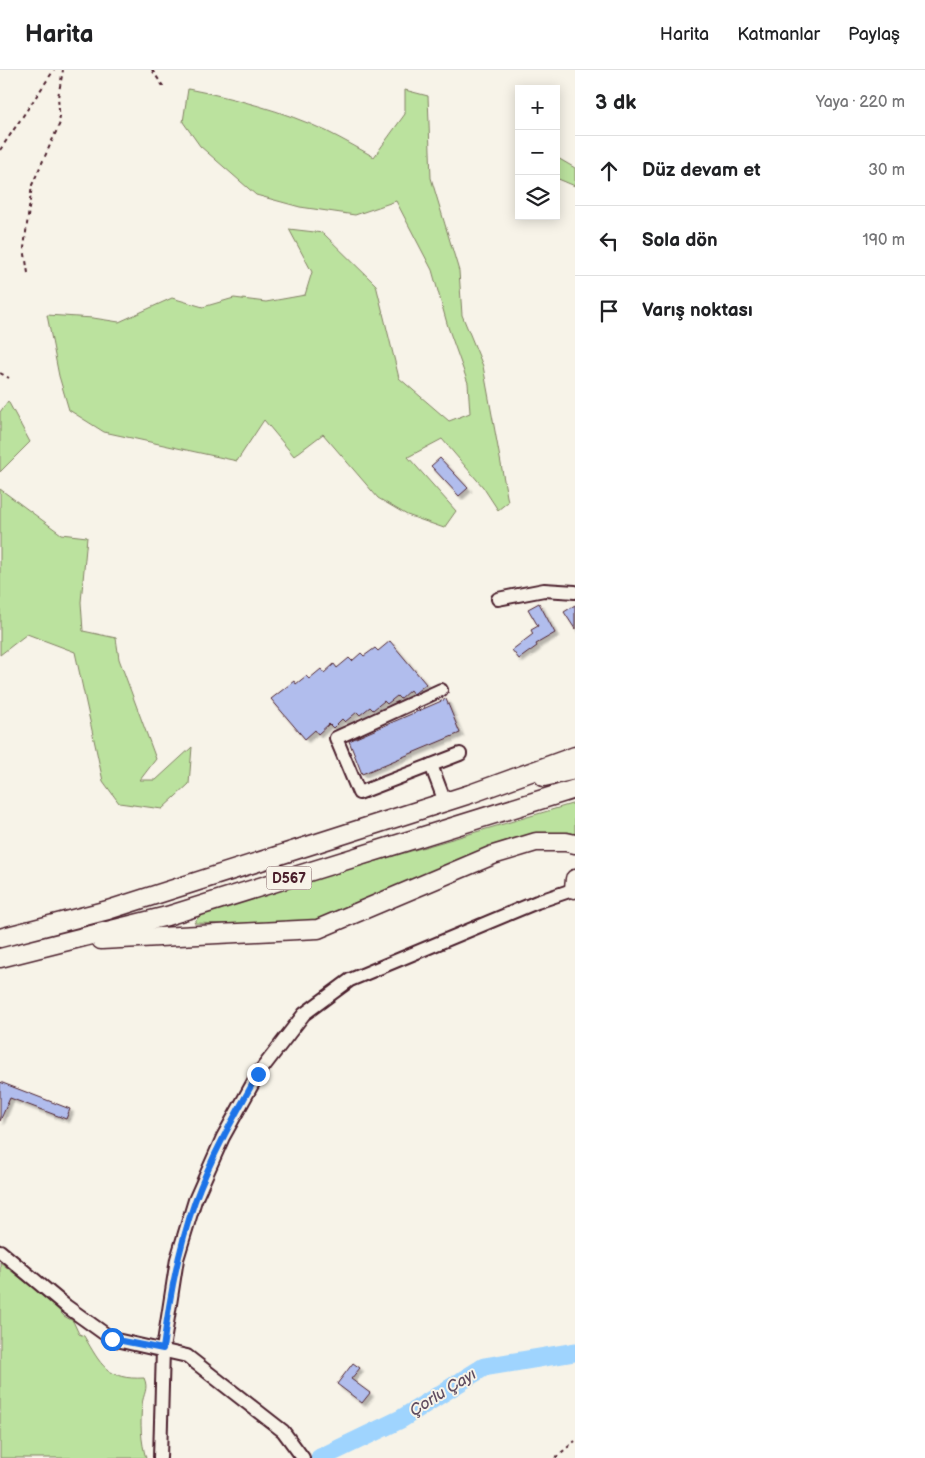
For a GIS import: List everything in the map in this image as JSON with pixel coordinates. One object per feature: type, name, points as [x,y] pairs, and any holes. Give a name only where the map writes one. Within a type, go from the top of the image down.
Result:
[{"type":"highway","points":[[470,794],[575,756]]},
{"type":"highway","name":"D567","points":[[0,938],[108,910],[470,794],[575,770]]},
{"type":"highway","name":"D567","points":[[0,959],[167,916],[575,789]]},
{"type":"highway","points":[[0,959],[88,941],[318,929],[493,855],[536,842],[572,847]]},
{"type":"street","points":[[498,599],[544,590],[575,592]]},
{"type":"street","points":[[441,690],[336,738],[358,793],[460,754]]},
{"type":"street","points":[[431,765],[445,802]]},
{"type":"street","points":[[160,1458],[163,1349],[177,1259],[195,1200],[223,1137],[258,1074],[304,1014],[350,980],[575,886]]},
{"type":"street","points":[[0,1251],[66,1306],[112,1339],[163,1349],[187,1356],[283,1431],[303,1458]]},
{"type":"path","points":[[0,150],[54,70]]},
{"type":"path","points":[[28,273],[24,248],[32,185],[60,122],[58,97],[63,70]]},
{"type":"path","points":[[152,70],[165,89]]},
{"type":"path","points":[[0,373],[8,378]]},
{"type":"path","points":[[555,1458],[575,1441]]},
{"type":"green space","points":[[188,89],[241,101],[293,117],[326,131],[374,157],[405,114],[405,90],[428,96],[431,178],[459,271],[462,315],[483,366],[508,502],[498,510],[483,487],[442,439],[408,457],[456,511],[444,528],[407,515],[378,498],[323,434],[294,456],[264,420],[237,461],[104,432],[69,410],[59,376],[47,315],[119,322],[172,298],[203,307],[234,298],[266,302],[305,295],[312,272],[289,229],[323,233],[376,285],[399,378],[449,421],[470,413],[468,383],[448,327],[432,270],[396,201],[355,215],[300,207],[256,195],[200,146],[183,122]]},
{"type":"green space","points":[[560,159],[575,168],[575,186],[560,180]]},
{"type":"green space","points":[[8,401],[30,442],[0,472],[0,412]]},
{"type":"green space","points":[[0,489],[61,534],[87,537],[81,602],[83,631],[116,638],[119,659],[156,759],[140,780],[156,780],[192,747],[189,784],[162,809],[119,803],[103,781],[75,652],[27,634],[0,655]]},
{"type":"green space","points":[[575,803],[575,834],[568,832],[542,838],[326,922],[294,926],[194,923],[201,914],[220,907]]},
{"type":"green space","points":[[0,1262],[45,1295],[64,1316],[73,1321],[79,1334],[84,1336],[106,1369],[121,1376],[144,1378],[146,1388],[142,1405],[141,1425],[146,1458],[0,1458]]},
{"type":"building","points":[[440,458],[468,488],[459,496],[431,466]]},
{"type":"building","points":[[539,603],[555,633],[536,644],[537,646],[519,659],[512,650],[533,634],[531,630],[538,626],[528,609]]},
{"type":"building","points":[[575,605],[575,629],[564,612]]},
{"type":"building","points":[[390,641],[426,684],[413,694],[410,690],[400,699],[397,696],[387,704],[384,701],[373,710],[370,707],[360,715],[357,712],[345,722],[342,719],[333,728],[329,724],[318,734],[315,730],[305,739],[271,699],[294,681],[296,684],[306,676],[309,679],[321,669],[324,673],[334,664],[337,668],[349,658],[352,661],[361,653],[364,656],[375,648],[378,651]]},
{"type":"building","points":[[446,699],[460,733],[362,774],[349,741]]},
{"type":"building","points":[[0,1082],[70,1109],[66,1119],[10,1098],[0,1121]]},
{"type":"building","points":[[353,1363],[360,1368],[351,1379],[370,1393],[362,1403],[337,1384]]},
{"type":"waterway","name":"Çorlu Çayı","points":[[320,1458],[401,1419],[484,1367],[575,1352]]},
{"type":"route","points":[[112,1339],[163,1349],[177,1259],[195,1200],[223,1137],[258,1074]]}]
